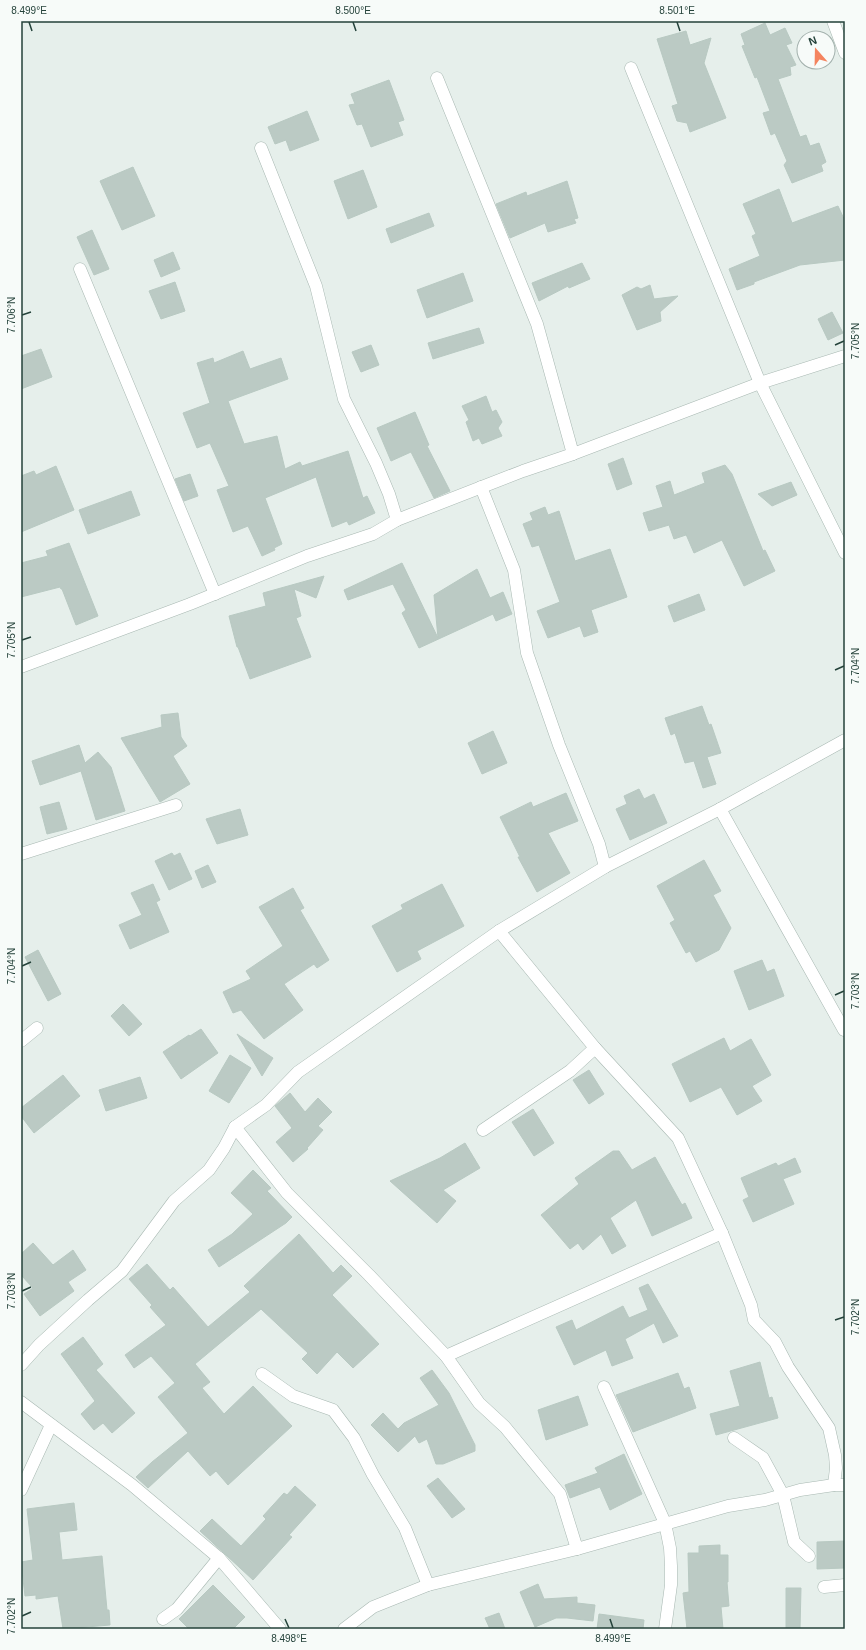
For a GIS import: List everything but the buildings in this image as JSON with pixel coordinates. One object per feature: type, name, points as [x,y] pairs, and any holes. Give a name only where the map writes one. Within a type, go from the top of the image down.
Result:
[{"type":"street","points":[[833,21],[845,53]]},
{"type":"street","points":[[630,68],[760,383],[845,553]]},
{"type":"street","points":[[437,78],[537,324],[573,454]]},
{"type":"street","points":[[261,148],[316,286],[344,399],[376,463],[389,494],[397,520]]},
{"type":"street","points":[[80,269],[215,594]]},
{"type":"street","points":[[21,667],[215,594],[307,556],[373,534],[397,520],[523,470],[573,454],[760,383],[845,356]]},
{"type":"street","points":[[481,487],[514,570],[527,653],[560,745],[599,844],[605,867]]},
{"type":"street","points":[[21,1366],[39,1345],[122,1271],[174,1201],[209,1170],[224,1148],[235,1127],[266,1105],[298,1072],[499,931],[605,867],[720,809],[845,740]]},
{"type":"street","points":[[21,854],[176,805]]},
{"type":"street","points":[[720,809],[844,1030]]},
{"type":"street","points":[[344,1629],[373,1607],[428,1585],[577,1549],[728,1506],[784,1495],[800,1490],[839,1485],[835,1455],[829,1428],[788,1367],[775,1342],[754,1320],[751,1305],[722,1233],[678,1138],[595,1048],[499,931]]},
{"type":"street","points":[[21,1041],[37,1028]]},
{"type":"street","points":[[483,1130],[570,1071],[595,1048]]},
{"type":"street","points":[[235,1127],[287,1193],[369,1275],[446,1356],[480,1403],[505,1427],[560,1494],[577,1549]]},
{"type":"street","points":[[446,1356],[722,1233]]},
{"type":"street","points":[[262,1374],[293,1396],[333,1410],[354,1438],[373,1475],[405,1528],[428,1585]]},
{"type":"street","points":[[604,1387],[666,1523],[671,1566],[665,1629]]},
{"type":"street","points":[[21,1402],[132,1485],[219,1558],[280,1629]]},
{"type":"street","points":[[21,1490],[51,1424]]},
{"type":"street","points":[[734,1438],[763,1458],[784,1495],[794,1542],[809,1556]]},
{"type":"street","points":[[163,1619],[177,1609],[219,1558]]},
{"type":"street","points":[[824,1587],[845,1584]]}]
